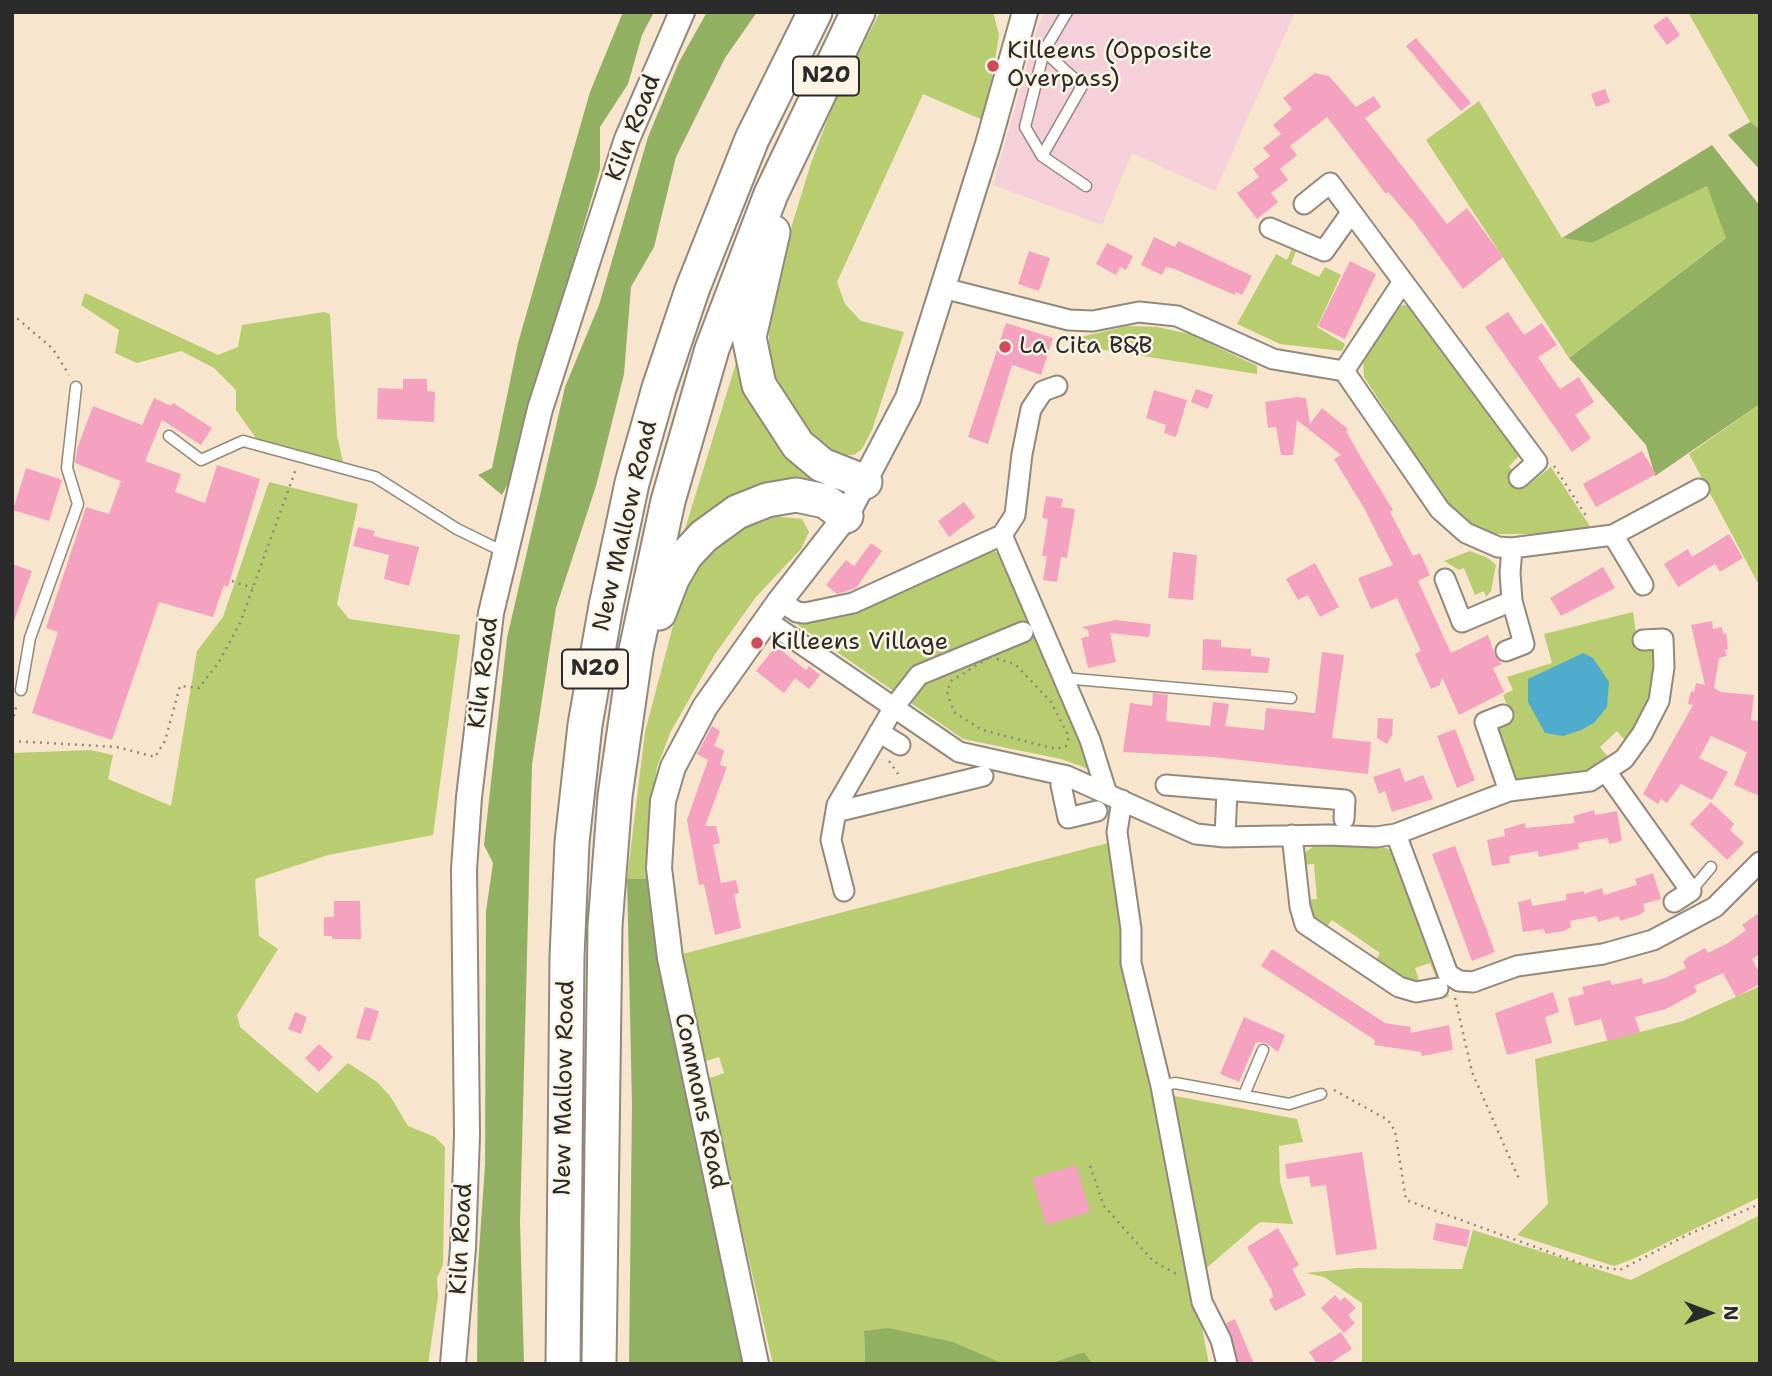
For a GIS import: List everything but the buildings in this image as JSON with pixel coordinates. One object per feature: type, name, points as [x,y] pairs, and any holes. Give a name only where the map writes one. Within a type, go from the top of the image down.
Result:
[{"type":"highway","name":"New Mallow Road","points":[[563,1364],[566,1024],[572,842],[585,725],[606,606],[632,483],[659,388],[692,290],[752,139],[815,12]]},
{"type":"highway","name":"N20","points":[[858,12],[794,141],[750,337],[759,385],[799,444],[822,465],[865,482]]},
{"type":"highway","name":"New Mallow Road","points":[[599,1364],[602,995],[615,796],[636,650],[672,488],[726,310],[794,141]]},
{"type":"highway","name":"N20","points":[[615,796],[654,628],[672,579],[686,555],[720,523],[750,506],[768,500],[796,495],[811,497],[825,501],[846,516]]},
{"type":"street","name":"Kiln Road","points":[[453,1364],[463,1248],[467,1135],[464,957],[468,809],[489,625],[540,409],[627,139],[682,12]]},
{"type":"street","name":"Commons Road","points":[[757,1364],[670,958],[659,836],[667,785],[685,742],[705,707],[773,611],[846,516],[908,398],[1025,12]]},
{"type":"street","points":[[1304,204],[1330,183],[1537,462],[1518,478]]},
{"type":"street","points":[[1270,228],[1324,251],[1351,213]]},
{"type":"street","points":[[1344,371],[1402,283]]},
{"type":"street","points":[[943,288],[1069,320],[1093,321],[1139,312],[1177,316],[1273,359],[1344,371],[1440,510],[1466,533],[1497,547],[1513,548],[1606,535],[1699,489]]},
{"type":"street","points":[[773,611],[805,613],[852,603],[1002,535],[1015,515],[1022,454],[1031,410],[1043,391],[1057,386]]},
{"type":"street","points":[[1002,535],[1090,740],[1109,801],[1117,832],[1131,929],[1131,963],[1161,1086],[1202,1302],[1221,1340],[1227,1364]]},
{"type":"street","points":[[1606,535],[1643,585]]},
{"type":"street","points":[[1506,650],[1524,644],[1513,601],[1510,573],[1513,548]]},
{"type":"street","points":[[1445,579],[1462,622],[1513,601]]},
{"type":"street","points":[[773,611],[894,707],[959,752],[1063,775],[1109,801],[1196,834],[1225,837],[1376,837],[1396,834],[1509,791],[1590,781],[1607,773],[1623,759],[1642,734],[1659,701],[1664,667],[1663,639],[1643,640]]},
{"type":"street","points":[[844,891],[831,840],[837,806],[894,707],[919,675],[1023,632]]},
{"type":"street","points":[[1503,715],[1485,722],[1509,791]]},
{"type":"street","points":[[874,740],[900,745]]},
{"type":"street","points":[[1607,773],[1682,897]]},
{"type":"street","points":[[1063,775],[1061,785],[1068,818],[1109,801]]},
{"type":"street","points":[[837,806],[845,810],[983,776]]},
{"type":"street","points":[[1166,785],[1345,800],[1344,819]]},
{"type":"street","points":[[1225,837],[1227,790]]},
{"type":"street","points":[[1396,834],[1448,974],[1459,981],[1473,982],[1517,967],[1603,954],[1653,940],[1715,907],[1760,862]]},
{"type":"street","points":[[1292,835],[1300,907],[1305,924],[1399,987],[1416,992],[1438,988]]},
{"type":"lane","points":[[1067,12],[1044,51],[1025,127],[1042,156],[1086,186]]},
{"type":"lane","points":[[1042,156],[1082,86],[1044,51]]},
{"type":"lane","points":[[21,690],[30,638],[78,504],[67,468],[76,387]]},
{"type":"lane","points":[[169,436],[201,460],[243,442],[375,477],[457,530],[505,552]]},
{"type":"lane","points":[[1062,678],[1291,698]]},
{"type":"lane","points":[[1682,897],[1711,867]]},
{"type":"lane","points":[[1244,1095],[1264,1050]]},
{"type":"lane","points":[[1161,1086],[1175,1083],[1289,1104],[1321,1094]]},
{"type":"path","points":[[12,314],[53,349],[76,387]]},
{"type":"path","points":[[12,741],[117,747],[155,757],[164,741],[180,686],[199,688],[219,662],[240,623],[300,457]]},
{"type":"path","points":[[1537,462],[1552,463],[1606,535]]},
{"type":"path","points":[[232,581],[253,588]]},
{"type":"path","points":[[990,657],[1014,664],[1051,702],[1064,723],[1069,742],[1055,749],[982,730],[964,721],[948,703],[947,692],[951,681],[990,657]]},
{"type":"path","points":[[12,723],[21,690]]},
{"type":"path","points":[[874,740],[896,769],[906,795]]},
{"type":"path","points":[[1459,981],[1455,998],[1472,1072],[1518,1179]]},
{"type":"path","points":[[1321,1094],[1334,1090],[1388,1120],[1395,1131],[1406,1200],[1605,1270],[1620,1270],[1687,1235],[1760,1204]]},
{"type":"path","points":[[1090,1166],[1104,1206],[1153,1261],[1177,1276],[1197,1277]]},
{"type":"shaded area","points":[[1045,12],[1295,12],[1215,191],[1132,153],[1102,225],[993,185],[1038,27]]},
{"type":"green space","points":[[623,12],[654,12],[642,35],[628,84],[600,127],[600,169],[510,480],[502,495],[478,475],[492,468],[518,343],[590,92]]},
{"type":"green space","points":[[707,12],[757,12],[725,58],[676,157],[654,247],[631,287],[624,374],[596,486],[556,608],[532,765],[520,1222],[524,1364],[477,1364],[478,1266],[485,1165],[486,911],[493,863],[484,845],[507,638],[565,387],[599,305],[648,137],[679,62]]},
{"type":"green space","points":[[880,12],[993,12],[999,35],[985,121],[923,94],[837,282],[845,304],[861,321],[904,332],[872,430],[862,449],[854,455],[842,455],[829,449],[808,430],[783,395],[770,362],[768,316],[778,271],[810,166],[837,94]]},
{"type":"green space","points":[[1688,12],[1760,12],[1760,129],[1750,122]]},
{"type":"green space","points":[[1479,101],[1562,238],[1592,243],[1707,186],[1727,237],[1569,358],[1426,140]]},
{"type":"green space","points":[[1750,122],[1760,129],[1760,170],[1728,135]]},
{"type":"green space","points":[[1712,145],[1760,206],[1760,404],[1655,476],[1646,445],[1569,358],[1726,238],[1707,186],[1592,243],[1562,238]]},
{"type":"green space","points":[[1292,249],[1296,251],[1291,264],[1319,277],[1325,267],[1341,275],[1317,327],[1345,344],[1342,351],[1280,344],[1237,324],[1276,254],[1287,260]]},
{"type":"green space","points":[[85,293],[218,355],[238,347],[242,325],[324,312],[330,314],[337,436],[343,462],[258,441],[236,410],[236,390],[214,368],[181,351],[137,363],[115,353],[119,330],[81,305]]},
{"type":"green space","points":[[1411,306],[1521,454],[1509,466],[1524,488],[1551,467],[1591,528],[1540,534],[1494,534],[1475,526],[1443,498],[1364,377],[1363,356],[1396,308]]},
{"type":"green space","points":[[1127,326],[1157,327],[1190,334],[1257,366],[1257,374],[1079,346],[1061,339],[1063,334],[1085,336]]},
{"type":"green space","points":[[744,337],[842,485],[681,542]]},
{"type":"green space","points":[[1760,404],[1760,587],[1689,454]]},
{"type":"green space","points":[[269,482],[358,504],[337,604],[349,619],[460,635],[433,835],[328,855],[255,879],[259,936],[278,949],[237,1015],[240,1027],[317,1093],[348,1063],[377,1082],[390,1096],[408,1126],[435,1137],[445,1147],[443,1265],[437,1278],[438,1297],[428,1364],[12,1364],[12,753],[91,750],[113,755],[108,779],[171,806],[197,651],[223,617]]},
{"type":"green space","points":[[771,516],[802,519],[809,532],[801,549],[756,597],[715,654],[671,731],[657,767],[651,809],[655,878],[627,879],[645,732],[679,603],[705,555],[726,536]]},
{"type":"green space","points":[[992,550],[1004,556],[1094,771],[1061,759],[963,739],[792,621],[805,619]]},
{"type":"green space","points":[[1470,551],[1488,558],[1496,565],[1491,591],[1486,597],[1484,591],[1475,595],[1464,568],[1459,570],[1444,561]]},
{"type":"green space","points":[[1633,612],[1638,648],[1657,648],[1651,694],[1627,743],[1617,731],[1600,747],[1609,758],[1587,771],[1517,781],[1498,728],[1513,721],[1503,695],[1513,690],[1507,677],[1552,663],[1544,634]]},
{"type":"green space","points":[[1108,843],[1209,1364],[1093,1364],[1084,1352],[1048,1364],[1005,1364],[953,1342],[864,1331],[865,1364],[773,1364],[707,1079],[724,1073],[719,1057],[703,1062],[675,956]]},
{"type":"green space","points":[[1314,846],[1383,847],[1391,850],[1449,996],[1445,998],[1430,963],[1415,968],[1420,983],[1407,982],[1374,963],[1380,953],[1332,920],[1324,930],[1314,920],[1306,900],[1317,899],[1314,864],[1303,865],[1303,854]]},
{"type":"green space","points":[[655,878],[756,1364],[629,1364],[632,1104],[627,879]]},
{"type":"green space","points":[[1760,986],[1760,1197],[1614,1266],[1517,1235],[1548,1204],[1535,1059],[1683,1021]]},
{"type":"green space","points":[[1170,1095],[1297,1119],[1303,1142],[1279,1146],[1280,1182],[1293,1224],[1260,1222],[1203,1271]]},
{"type":"green space","points":[[1760,1215],[1760,1364],[1362,1364],[1362,1303],[1324,1277],[1306,1273],[1357,1268],[1462,1269],[1473,1230],[1631,1280]]},
{"type":"green space","points":[[888,1328],[953,1342],[1005,1364],[865,1364],[864,1331]]},
{"type":"green space","points":[[1084,1352],[1093,1364],[1048,1364]]},
{"type":"water","points":[[1583,653],[1593,658],[1609,682],[1607,707],[1594,723],[1581,730],[1563,736],[1545,733],[1528,702],[1528,679]]},
{"type":"place","name":"Killeens (Opposite Overpass)","points":[[993,66]]},
{"type":"place","name":"La Cita B&B","points":[[1005,347]]},
{"type":"place","name":"Killeens Village","points":[[757,643]]}]
